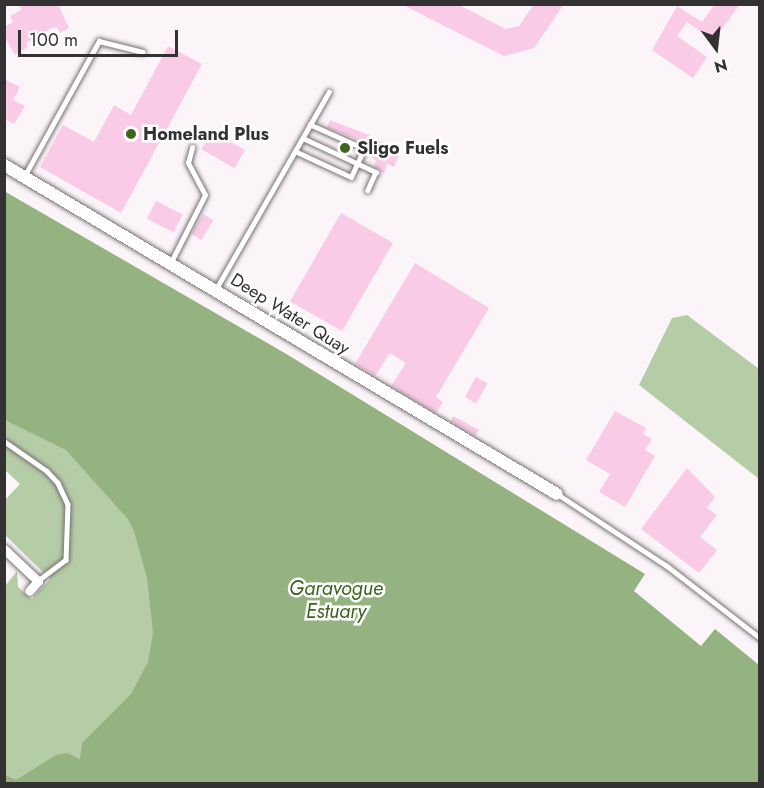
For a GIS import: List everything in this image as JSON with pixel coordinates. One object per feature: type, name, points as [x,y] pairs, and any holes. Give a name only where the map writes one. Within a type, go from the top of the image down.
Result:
[{"type":"street","name":"Deep Water Quay","points":[[4,165],[171,262],[557,494]]},
{"type":"street","points":[[4,549],[38,581],[29,591]]},
{"type":"lane","points":[[25,177],[99,41],[143,52]]},
{"type":"lane","points":[[216,289],[329,92]]},
{"type":"lane","points":[[296,151],[351,177],[364,149],[310,125]]},
{"type":"lane","points":[[303,138],[376,172],[368,190]]},
{"type":"lane","points":[[171,262],[205,195],[188,163],[192,148]]},
{"type":"lane","points":[[4,441],[47,471],[58,483],[68,504],[66,560],[38,581]]},
{"type":"lane","points":[[557,494],[667,566],[759,638]]},
{"type":"shaded area","points":[[687,315],[759,369],[759,479],[639,385],[672,318]]},
{"type":"shaded area","points":[[4,376],[525,696],[5,783],[5,586],[17,571],[18,587],[32,599],[50,579],[5,535],[5,500],[20,484],[5,470]]},
{"type":"water","name":"Garavogue Estuary","points":[[4,191],[288,355],[645,574],[634,591],[701,646],[715,629],[759,665],[759,783],[5,783],[5,775],[16,780],[56,755],[67,753],[80,759],[82,743],[131,694],[148,662],[153,633],[147,578],[134,531],[127,518],[66,450],[5,420]]},
{"type":"building","points":[[18,4],[58,4],[69,28],[60,33],[57,27],[50,29],[26,43],[28,47],[15,55],[4,36],[4,27],[13,22],[10,16],[21,10]]},
{"type":"building","points":[[401,4],[457,4],[506,29],[519,26],[534,4],[564,4],[534,48],[504,56]]},
{"type":"building","points":[[715,4],[740,4],[719,33],[708,37],[687,22],[677,36],[707,57],[693,78],[652,50],[677,6],[702,22]]},
{"type":"building","name":"Homeland Plus","points":[[168,46],[202,64],[121,213],[40,167],[63,125],[94,142],[114,105],[131,115]]},
{"type":"building","points":[[4,79],[20,87],[13,100],[25,106],[14,124],[4,119]]},
{"type":"building","points":[[330,120],[370,135],[367,143],[327,127]]},
{"type":"building","points":[[212,131],[245,150],[234,168],[202,149]]},
{"type":"building","points":[[378,140],[401,150],[394,167],[387,164],[384,174],[374,166],[376,160],[371,158]]},
{"type":"building","points":[[156,201],[183,215],[174,232],[147,219]]},
{"type":"building","points":[[341,213],[393,243],[342,331],[290,301]]},
{"type":"building","points":[[203,214],[213,220],[201,240],[191,234]]},
{"type":"building","points":[[415,263],[489,308],[436,397],[443,402],[436,413],[391,386],[406,363],[390,353],[375,376],[355,364]]},
{"type":"building","points":[[476,377],[487,383],[476,403],[465,397]]},
{"type":"building","points":[[615,411],[646,428],[643,434],[652,439],[645,450],[655,456],[625,507],[599,492],[610,474],[586,460]]},
{"type":"building","points":[[453,416],[479,430],[475,436],[451,421]]},
{"type":"building","points":[[687,468],[715,497],[707,508],[717,515],[700,537],[717,550],[699,573],[641,529]]},
{"type":"place","name":"Homeland Plus","points":[[131,134]]},
{"type":"place","name":"Sligo Fuels","points":[[345,148]]}]
